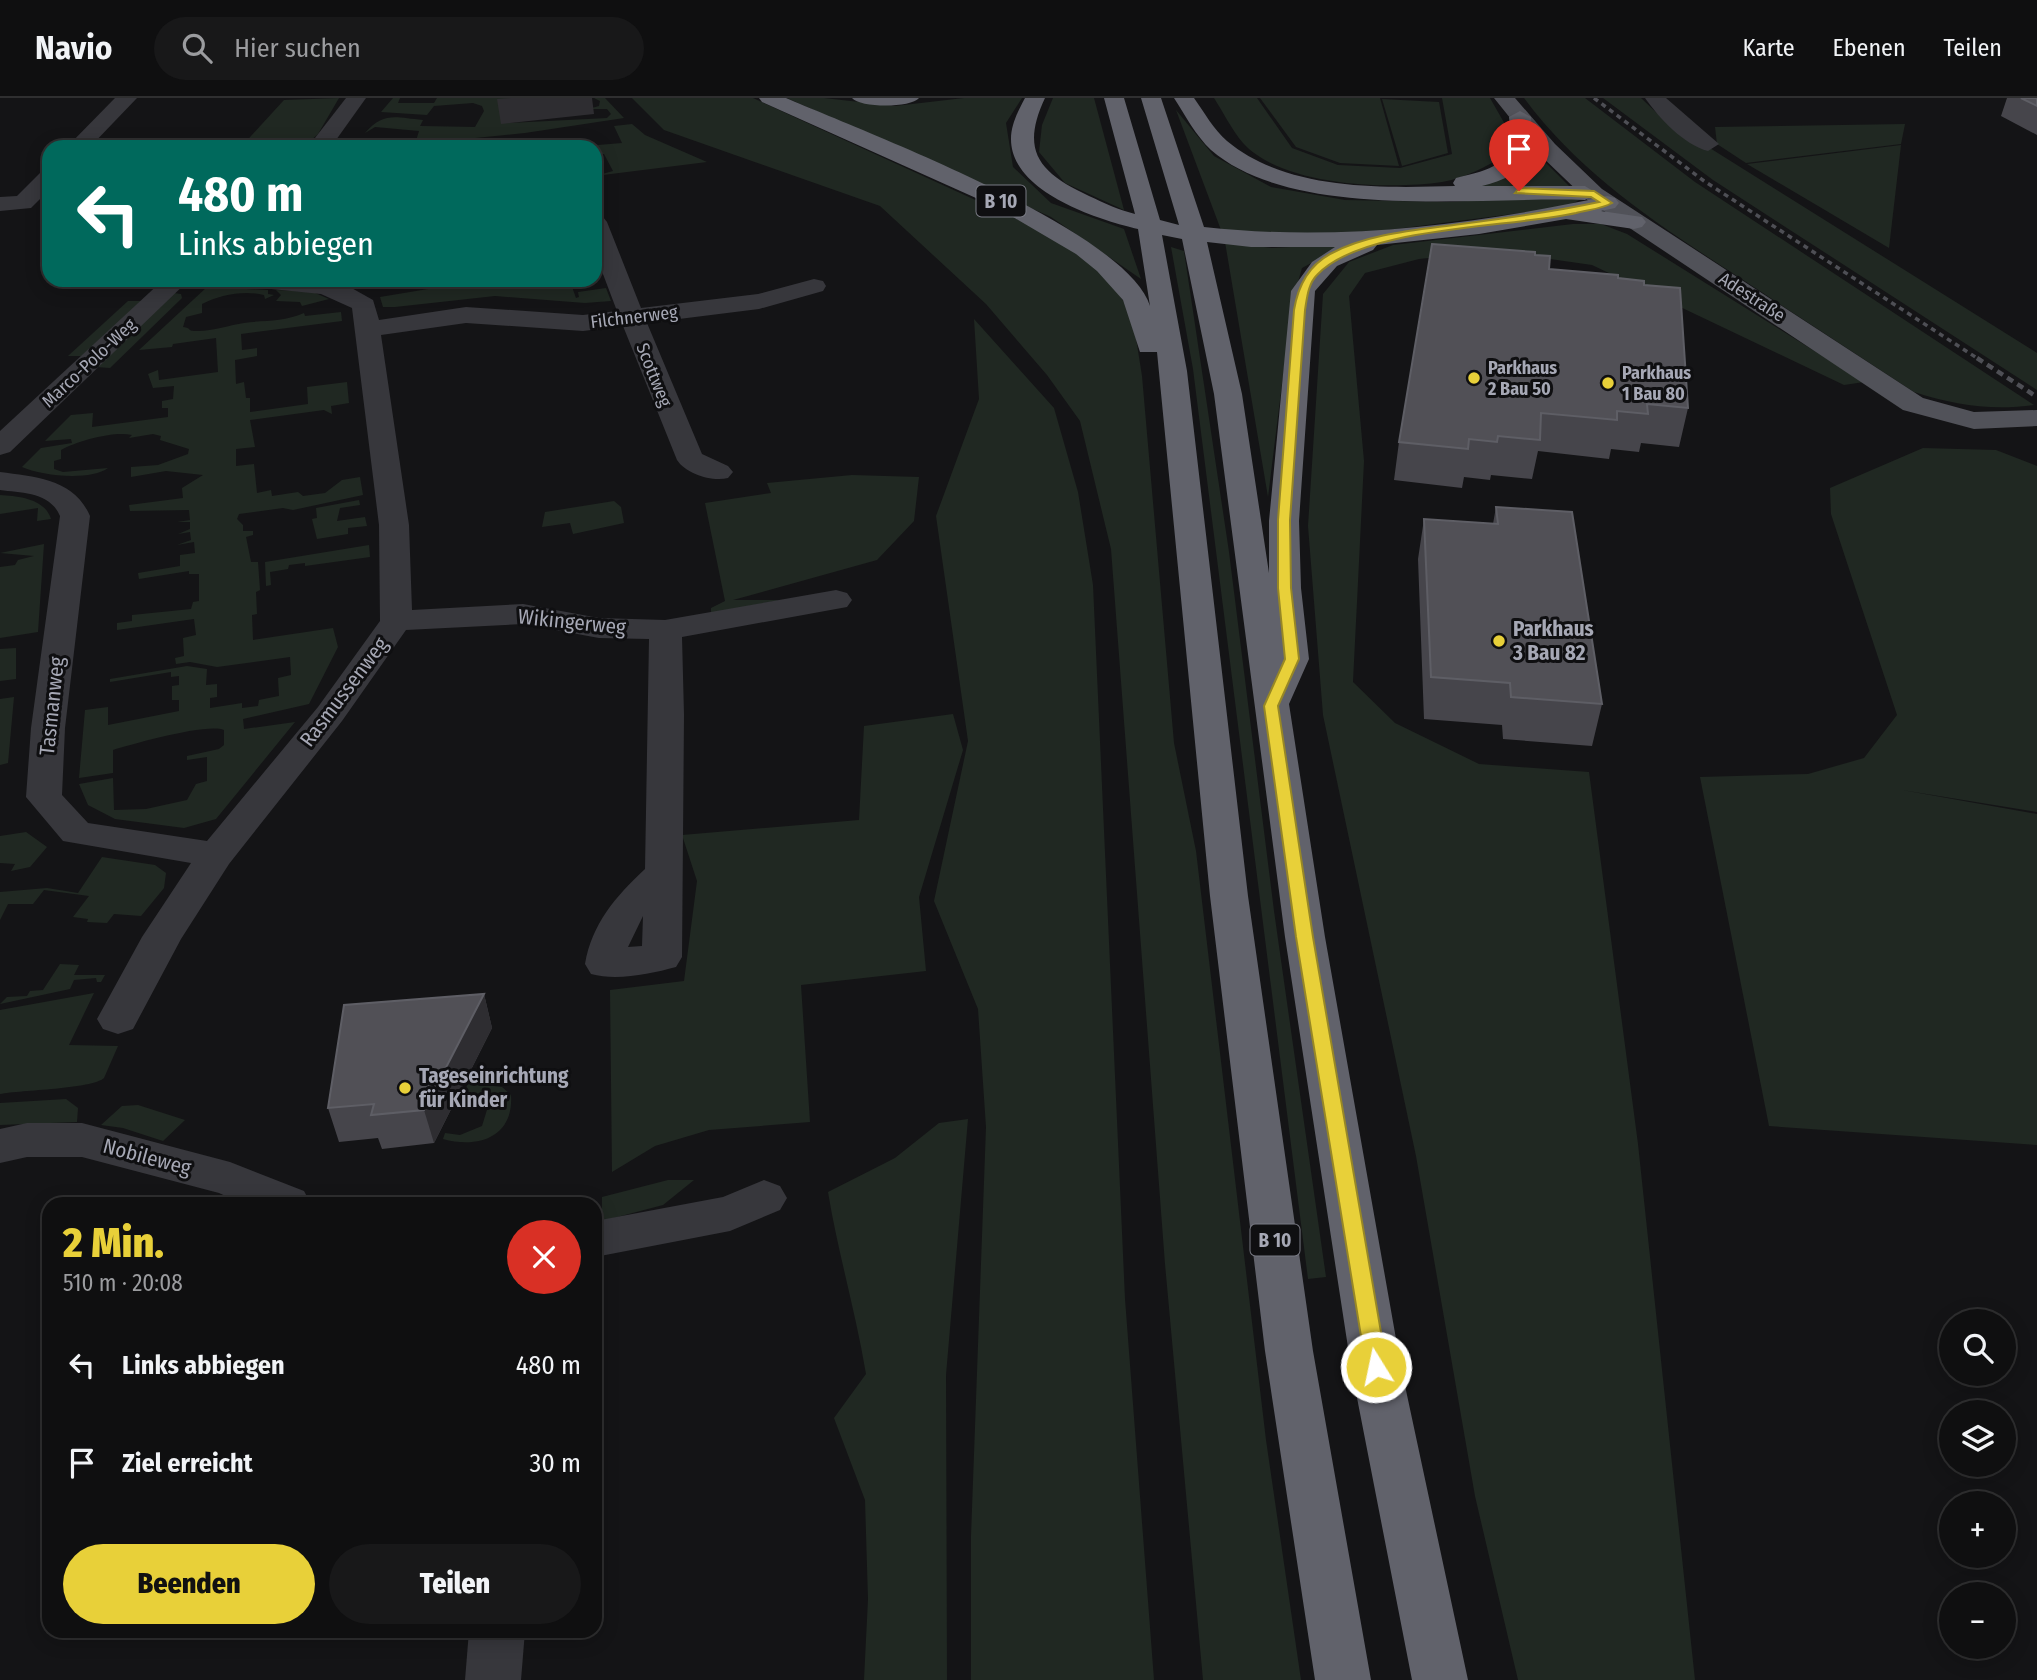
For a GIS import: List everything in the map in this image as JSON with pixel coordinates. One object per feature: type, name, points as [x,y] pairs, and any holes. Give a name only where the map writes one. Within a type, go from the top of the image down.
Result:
[{"type":"highway","name":"B 10","points":[[769,98],[1004,202],[1085,249],[1106,266],[1135,298],[1148,345],[1174,371]]},
{"type":"highway","points":[[862,98],[909,98]]},
{"type":"highway","points":[[1035,98],[1024,118],[1021,143],[1028,164],[1050,185],[1079,203],[1118,218],[1171,231],[1278,241],[1402,235],[1552,215],[1582,215],[1634,222]]},
{"type":"highway","name":"B 10","points":[[1114,98],[1145,204],[1174,371],[1229,896],[1289,1351],[1343,1680]]},
{"type":"highway","points":[[1151,98],[1189,215],[1228,394],[1307,951],[1376,1367],[1440,1680]]},
{"type":"highway","points":[[1184,98],[1220,146],[1246,163],[1303,182],[1429,194],[1544,190],[1600,198]]},
{"type":"highway","points":[[1387,191],[1448,187],[1492,176],[1508,168],[1523,150],[1520,117]]},
{"type":"highway","points":[[1552,215],[1600,198]]},
{"type":"highway","points":[[1271,706],[1292,659],[1285,588],[1284,520],[1303,291],[1311,275],[1332,257],[1402,235]]},
{"type":"main road","name":"Adestraße","points":[[1504,98],[1547,149],[1600,198],[1913,404],[1962,421],[2026,420]]},
{"type":"street","points":[[85,140],[127,98]]},
{"type":"street","points":[[326,140],[356,98]]},
{"type":"street","points":[[1655,98],[1674,120],[1708,144]]},
{"type":"street","points":[[11,204],[42,182]]},
{"type":"street","name":"Scottweg","points":[[602,240],[691,460],[718,472]]},
{"type":"street","name":"Filchnerweg","points":[[368,329],[466,315],[583,323],[759,301],[814,286]]},
{"type":"street","name":"Marco-Polo-Weg","points":[[0,446],[170,287]]},
{"type":"street","name":"Rasmussenweg","points":[[118,1019],[162,937],[216,855],[330,714],[396,621],[394,525],[364,306],[350,294],[318,287]]},
{"type":"street","name":"Tasmanweg","points":[[0,481],[63,495],[72,506],[75,516],[48,728],[44,797],[76,833],[216,855]]},
{"type":"street","name":"Wikingerweg","points":[[396,621],[523,614],[599,628],[665,629],[836,600]]},
{"type":"street","points":[[664,873],[667,715],[665,629]]},
{"type":"street","name":"Nobileweg","points":[[0,1146],[27,1140],[82,1140],[230,1179],[272,1197]]},
{"type":"street","points":[[602,1237],[730,1213],[764,1198]]},
{"type":"street","points":[[493,1680],[496,1638]]},
{"type":"shaded area","points":[[339,98],[318,134],[312,140],[247,140],[284,100]]},
{"type":"shaded area","points":[[393,98],[400,98],[398,103],[434,103],[437,98],[516,98],[509,123],[607,118],[611,114],[607,109],[588,109],[599,106],[600,101],[594,98],[605,98],[624,118],[525,133],[455,140],[416,140],[419,131],[375,127],[365,133],[378,121],[398,117],[423,120],[420,126],[475,127],[484,111],[482,106],[473,103],[434,106],[427,115],[381,112]]},
{"type":"shaded area","points":[[632,98],[753,98],[1021,221],[1070,247],[1104,274],[1125,303],[1136,338],[1142,376],[1174,743],[1196,851],[1266,1440],[1301,1680],[1203,1680],[1165,1264],[1111,549],[1080,421],[1047,375],[986,304],[880,206],[664,130]]},
{"type":"shaded area","points":[[787,98],[824,98],[895,106],[964,98],[1022,98],[1006,123],[1013,167],[1051,203],[1124,229],[1141,279],[1051,217]]},
{"type":"shaded area","points":[[1053,98],[1094,98],[1124,210],[1065,183],[1039,152],[1042,125]]},
{"type":"shaded area","points":[[1214,98],[1257,98],[1292,148],[1338,165],[1400,168],[1452,154],[1442,98],[1490,98],[1510,133],[1505,155],[1459,178],[1442,182],[1394,185],[1337,182],[1283,168],[1261,157],[1239,138]]},
{"type":"shaded area","points":[[1260,98],[1380,98],[1399,166],[1340,163],[1296,147]]},
{"type":"shaded area","points":[[1524,98],[1585,98],[1695,182],[2034,405],[1973,406],[1914,392],[1681,239],[1623,197],[1596,175],[1546,126]]},
{"type":"shaded area","points":[[1603,98],[1641,98],[1662,118],[2037,353],[2037,390],[1713,180]]},
{"type":"shaded area","points":[[1382,99],[1439,102],[1448,153],[1402,166]]},
{"type":"shaded area","points":[[1176,110],[1214,156],[1271,187],[1345,200],[1449,202],[1555,196],[1583,198],[1566,207],[1380,231],[1279,236],[1221,230]]},
{"type":"shaded area","points":[[632,124],[645,135],[707,162],[602,175],[613,171],[602,154],[602,145],[622,143],[614,126]]},
{"type":"shaded area","points":[[1905,124],[1901,144],[1746,163],[1717,144],[1715,127]]},
{"type":"shaded area","points":[[1901,145],[1889,248],[1747,164]]},
{"type":"shaded area","points":[[1536,153],[1570,187],[1452,191],[1508,177]]},
{"type":"shaded area","points":[[1573,224],[1601,224],[1627,234],[1864,382],[1844,385],[1592,265],[1494,251],[1419,259],[1365,273],[1349,296],[1364,461],[1353,682],[1395,723],[1479,764],[1589,772],[1638,1144],[1695,1680],[1518,1680],[1475,1496],[1416,1156],[1323,715],[1308,526],[1323,294],[1349,262],[1393,245]]},
{"type":"shaded area","points":[[1225,242],[1272,248],[1347,244],[1302,268],[1292,303],[1268,497]]},
{"type":"shaded area","points":[[1171,247],[1184,251],[1229,552],[1274,911],[1326,1277],[1308,1279],[1193,369]]},
{"type":"shaded area","points":[[207,287],[268,290],[268,294],[274,295],[265,299],[264,295],[240,293],[216,298],[202,304],[202,313],[186,317],[183,327],[193,331],[207,330],[282,319],[304,313],[305,316],[341,312],[342,321],[241,334],[242,350],[257,348],[257,356],[235,360],[236,384],[244,382],[246,398],[250,398],[250,412],[308,404],[307,387],[347,382],[349,403],[331,406],[332,414],[324,410],[250,420],[255,447],[236,449],[236,466],[254,464],[257,493],[271,490],[272,496],[298,492],[303,496],[325,493],[342,480],[360,477],[363,495],[293,510],[283,508],[239,514],[237,519],[243,525],[243,531],[253,531],[253,535],[246,537],[251,562],[258,562],[260,590],[256,592],[257,614],[252,615],[253,640],[333,628],[338,647],[309,704],[243,719],[244,729],[295,722],[216,819],[184,828],[115,819],[88,805],[79,784],[113,778],[114,810],[146,809],[187,800],[196,784],[207,781],[207,757],[187,760],[187,756],[219,749],[224,745],[224,730],[202,729],[113,750],[113,773],[79,778],[85,710],[108,707],[108,725],[179,711],[179,700],[172,700],[172,686],[179,685],[179,676],[171,677],[171,672],[110,682],[110,679],[187,666],[207,669],[206,685],[217,684],[217,697],[210,698],[210,708],[242,703],[242,708],[258,706],[259,700],[279,696],[278,678],[291,675],[290,657],[217,667],[190,662],[176,664],[175,658],[184,656],[183,638],[196,635],[194,619],[117,630],[117,623],[132,621],[132,615],[191,609],[193,602],[199,601],[199,574],[189,574],[189,571],[139,579],[138,573],[180,566],[180,555],[195,553],[194,542],[177,545],[191,540],[190,532],[178,534],[190,529],[190,522],[177,522],[190,520],[189,510],[130,511],[129,505],[183,498],[182,488],[203,475],[166,471],[131,477],[131,467],[158,465],[188,454],[189,449],[160,440],[161,436],[153,434],[129,438],[132,435],[115,434],[86,440],[61,450],[61,459],[54,461],[54,469],[63,472],[108,468],[100,472],[66,476],[22,467],[41,448],[72,443],[71,439],[45,441],[71,415],[93,413],[92,427],[168,417],[168,408],[162,408],[162,401],[173,399],[174,386],[153,388],[148,374],[158,370],[159,380],[218,372],[216,338],[173,344],[172,347],[139,350]]},
{"type":"shaded area","points":[[440,287],[572,287],[576,298],[579,297],[578,292],[606,288],[611,301],[585,303],[495,296],[383,307],[380,297]]},
{"type":"shaded area","points":[[276,290],[313,292],[329,299],[302,306],[300,302],[276,301],[281,295]]},
{"type":"shaded area","points":[[174,293],[181,294],[182,298],[110,368],[96,367]]},
{"type":"shaded area","points":[[128,301],[142,301],[83,356],[68,356]]},
{"type":"shaded area","points":[[974,319],[1054,408],[1078,492],[1093,585],[1125,1299],[1154,1680],[971,1680],[971,1536],[986,1127],[978,1009],[934,901],[968,741],[936,516],[979,399]]},
{"type":"shaded area","points":[[1923,448],[1996,450],[2037,466],[2037,812],[1902,790],[2037,814],[2037,1145],[1769,1126],[1700,777],[1808,774],[1864,758],[1897,715],[1831,514],[1830,488]]},
{"type":"shaded area","points":[[852,475],[919,477],[914,521],[877,560],[733,600],[781,600],[711,613],[711,608],[725,601],[705,503],[771,493],[767,483]]},
{"type":"shaded area","points":[[0,495],[37,503],[48,512],[51,519],[37,521],[38,508],[0,514]]},
{"type":"shaded area","points":[[359,500],[360,505],[340,508],[337,521],[365,517],[367,526],[348,528],[348,534],[317,539],[312,519],[317,518],[316,508]]},
{"type":"shaded area","points":[[614,501],[621,507],[624,523],[573,534],[570,523],[542,527],[545,512]]},
{"type":"shaded area","points":[[44,544],[38,632],[0,638],[0,567],[15,565],[18,560],[34,556],[0,553]]},
{"type":"shaded area","points":[[369,545],[370,557],[305,566],[305,563],[289,565],[288,569],[270,572],[271,585],[266,586],[265,562]]},
{"type":"shaded area","points":[[16,648],[16,679],[0,681],[0,649]]},
{"type":"shaded area","points":[[14,697],[8,763],[0,765],[0,699]]},
{"type":"shaded area","points":[[953,714],[963,750],[919,897],[926,971],[801,985],[810,1122],[709,1130],[655,1146],[612,1172],[610,990],[684,981],[697,881],[682,835],[859,820],[864,726]]},
{"type":"shaded area","points":[[26,832],[47,847],[30,867],[11,871],[15,864],[0,863],[0,836]]},
{"type":"shaded area","points":[[102,857],[155,865],[166,873],[164,888],[141,916],[114,914],[107,923],[87,922],[88,919],[73,917],[89,896],[44,890],[33,904],[8,904],[0,920],[0,892],[47,888],[78,893]]},
{"type":"shaded area","points":[[60,964],[79,965],[74,975],[105,975],[101,982],[97,982],[96,978],[74,980],[70,989],[0,1004],[7,997],[27,996],[30,991],[43,990]]},
{"type":"shaded area","points":[[94,993],[69,1045],[118,1046],[104,1078],[86,1085],[0,1094],[0,1010]]},
{"type":"shaded area","points":[[468,1083],[502,1087],[511,1095],[507,1121],[500,1130],[481,1141],[456,1142],[443,1139],[445,1133],[460,1135],[482,1126],[490,1100],[481,1097],[461,1101]]},
{"type":"shaded area","points":[[66,1099],[78,1108],[77,1122],[0,1125],[0,1103]]},
{"type":"shaded area","points":[[138,1105],[185,1120],[163,1141],[123,1128],[101,1125],[122,1106]]},
{"type":"shaded area","points":[[968,1119],[946,1375],[947,1680],[864,1680],[868,1599],[865,1500],[834,1418],[866,1374],[828,1192],[895,1158],[939,1123]]},
{"type":"shaded area","points":[[668,1180],[694,1180],[663,1205],[602,1221],[602,1197]]},
{"type":"building","points":[[2021,98],[2037,98],[2037,106]]},
{"type":"building","points":[[1432,244],[1535,252],[1535,255],[1550,256],[1549,269],[1618,275],[1618,278],[1644,281],[1644,285],[1680,288],[1688,408],[1647,404],[1648,414],[1617,411],[1617,420],[1541,413],[1540,440],[1498,436],[1497,442],[1469,439],[1468,449],[1399,442]]},
{"type":"building","name":"Parkhaus 3 Bau 82","points":[[1496,507],[1572,512],[1602,704],[1511,697],[1510,683],[1431,677],[1424,519],[1498,524]]},
{"type":"building","points":[[484,994],[424,1110],[371,1115],[374,1104],[328,1108],[344,1005]]},
{"type":"railway","points":[[1594,98],[1704,181],[1980,360]]},
{"type":"railway","points":[[1977,358],[2037,397]]},
{"type":"place","name":"Parkhaus 2 Bau 50","points":[[1474,378]]},
{"type":"place","name":"Parkhaus 1 Bau 80","points":[[1608,383]]},
{"type":"place","name":"Parkhaus 3 Bau 82","points":[[1499,641]]},
{"type":"place","name":"Tageseinrichtung für Kinder","points":[[405,1088]]},
{"type":"route","points":[[1376,1367],[1305,937],[1271,706],[1292,659],[1285,588],[1284,520],[1299,310],[1303,291],[1311,275],[1332,257],[1352,249],[1402,235],[1552,215],[1607,203],[1594,194],[1519,191]]}]
